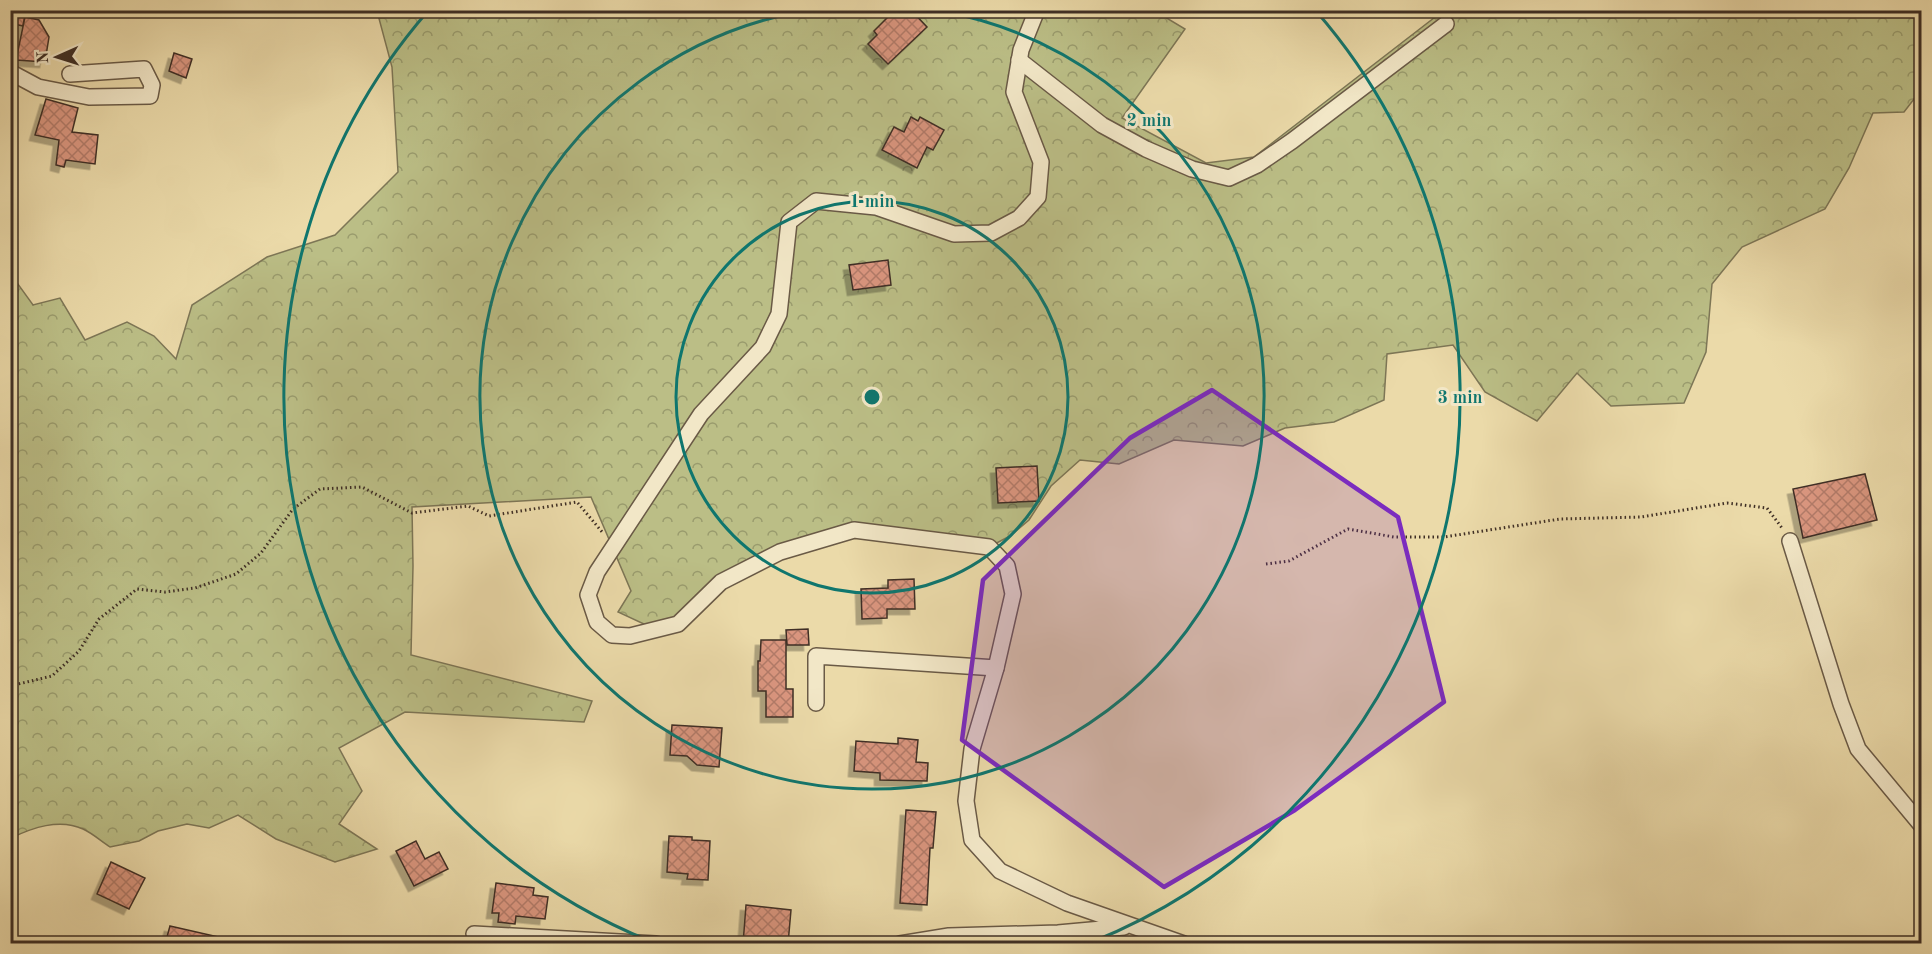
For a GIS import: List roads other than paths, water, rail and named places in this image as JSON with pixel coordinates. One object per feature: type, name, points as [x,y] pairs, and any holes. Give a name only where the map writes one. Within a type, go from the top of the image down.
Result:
[{"type":"street","points":[[1037,10],[1021,50],[1014,92],[1041,162],[1038,197],[1019,218],[991,233],[954,234],[876,207],[816,201],[789,222],[779,314],[763,347],[701,414],[597,572],[588,595],[597,622],[612,635],[630,636],[678,624],[721,582],[780,552],[854,530],[989,547],[1008,566],[1012,594],[996,668],[972,748],[966,801],[972,840],[1000,871],[1067,903],[1184,944]]},
{"type":"street","points":[[1019,60],[1102,125],[1155,153],[1192,169],[1228,178],[1257,165],[1292,141],[1446,24]]},
{"type":"street","points":[[10,72],[38,87],[89,97],[150,96],[152,85],[144,69],[70,74]]},
{"type":"street","points":[[1790,541],[1841,704],[1858,749],[1922,826]]},
{"type":"street","points":[[816,703],[816,656],[996,668]]},
{"type":"street","points":[[900,944],[949,936],[1058,933],[1131,926]]},
{"type":"street","points":[[474,934],[656,944]]}]
